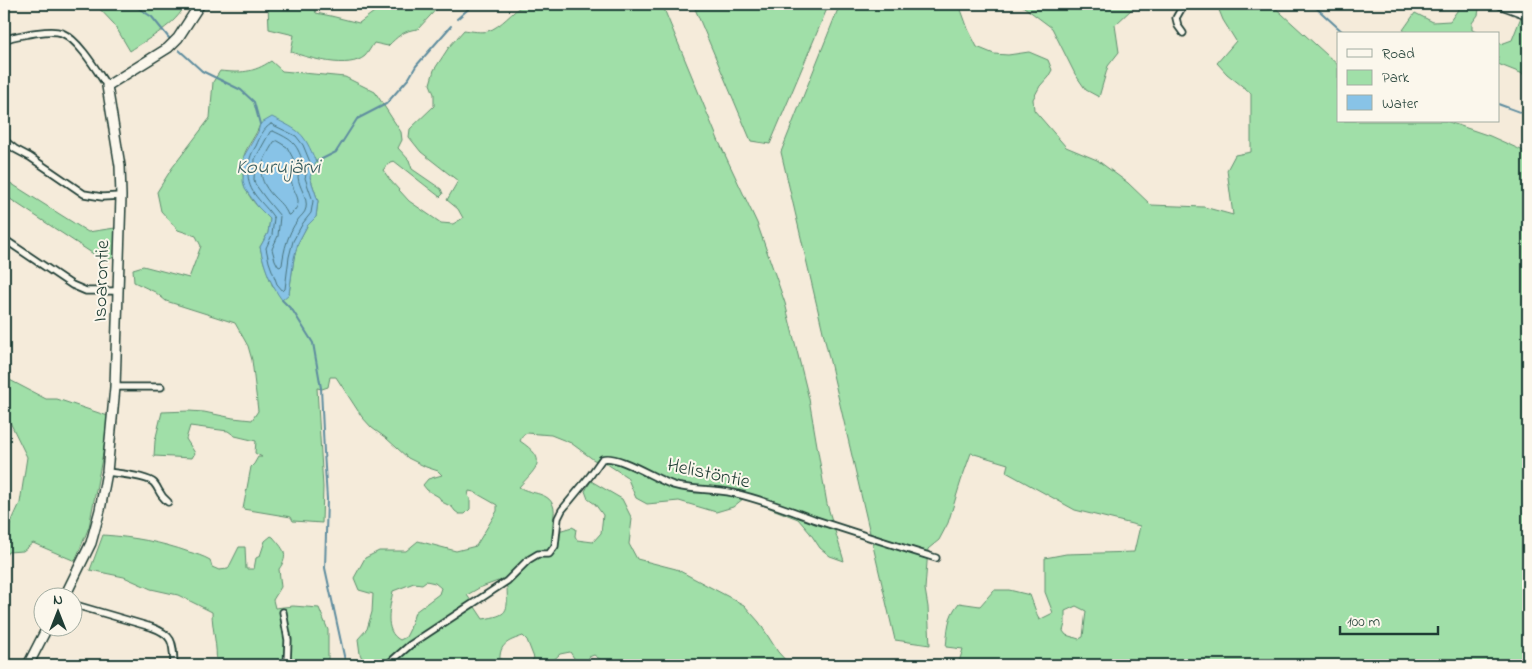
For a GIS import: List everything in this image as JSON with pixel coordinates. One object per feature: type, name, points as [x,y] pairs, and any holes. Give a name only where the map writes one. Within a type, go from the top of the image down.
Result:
[{"type":"street","points":[[4,40],[10,37],[50,31],[60,32],[75,42],[107,86],[173,43],[200,4]]},
{"type":"street","points":[[1183,33],[1178,26],[1176,18],[1184,4]]},
{"type":"street","points":[[1501,4],[1528,14]]},
{"type":"street","points":[[4,47],[4,72]]},
{"type":"street","name":"Isoarontie","points":[[70,586],[91,543],[100,510],[107,472],[115,386],[120,166],[107,86]]},
{"type":"street","points":[[4,138],[15,149],[84,194],[102,197],[120,196]]},
{"type":"street","points":[[4,239],[72,285],[86,291],[117,292]]},
{"type":"street","points":[[115,386],[161,387]]},
{"type":"street","name":"Helistöntie","points":[[387,665],[410,645],[507,581],[528,560],[538,554],[549,554],[556,546],[558,518],[562,510],[602,459],[605,458],[628,464],[671,484],[732,492],[936,558]]},
{"type":"street","points":[[107,472],[145,477],[154,482],[160,496],[168,502]]},
{"type":"street","points":[[82,607],[151,626],[163,632],[172,640],[174,665]]},
{"type":"street","points":[[282,612],[288,640],[287,665]]},
{"type":"street","points":[[31,664],[44,636]]},
{"type":"green space","points":[[95,4],[185,4],[176,18],[169,24],[130,51],[114,24]]},
{"type":"green space","points":[[268,4],[313,4],[316,13],[359,23],[385,4],[441,4],[418,29],[405,32],[388,46],[374,43],[365,56],[358,60],[329,62],[291,52],[294,35],[269,29]]},
{"type":"green space","points":[[524,4],[662,4],[719,142],[757,223],[785,303],[809,399],[827,504],[844,561],[830,556],[820,548],[798,519],[744,498],[733,507],[716,512],[679,501],[647,504],[636,498],[627,477],[604,462],[594,460],[571,443],[551,435],[527,433],[523,435],[520,441],[534,453],[537,463],[531,474],[519,487],[549,499],[554,509],[554,529],[562,530],[572,527],[576,529],[575,536],[577,540],[593,542],[601,533],[603,515],[595,504],[588,499],[585,491],[591,481],[622,499],[632,519],[629,544],[637,559],[676,569],[744,605],[759,622],[778,652],[790,665],[601,665],[601,660],[594,655],[589,657],[587,665],[578,664],[570,652],[560,654],[548,665],[528,665],[534,658],[527,640],[523,636],[503,647],[500,661],[504,665],[365,665],[360,654],[358,639],[367,629],[372,612],[373,594],[359,590],[354,578],[365,558],[379,551],[406,551],[418,541],[456,551],[476,546],[497,511],[497,505],[469,491],[470,509],[465,514],[459,514],[452,507],[442,502],[439,497],[427,490],[423,485],[428,479],[442,475],[438,471],[408,458],[372,428],[362,417],[336,377],[330,377],[328,387],[317,388],[323,487],[322,523],[293,521],[291,517],[243,509],[251,467],[258,457],[262,457],[255,453],[256,441],[235,436],[228,431],[190,426],[186,439],[195,453],[192,458],[154,456],[155,441],[162,412],[204,412],[252,420],[258,411],[252,360],[248,346],[235,323],[166,301],[155,292],[134,282],[133,269],[143,266],[189,278],[201,246],[196,236],[178,230],[161,211],[157,192],[172,168],[210,118],[213,82],[220,71],[247,71],[271,61],[282,71],[345,77],[375,92],[401,132],[402,140],[398,148],[409,160],[412,169],[441,189],[443,194],[440,197],[394,161],[390,162],[383,170],[409,201],[441,223],[453,224],[463,218],[458,209],[447,200],[458,181],[421,152],[409,137],[410,129],[434,106],[434,94],[430,84],[434,70],[449,47],[464,30],[480,32],[493,29]],"holes":[[[260,124],[310,177],[318,201],[316,217],[307,226],[298,243],[289,294],[273,287],[260,247],[268,233],[270,219],[250,197],[244,184],[244,156]],[[426,581],[435,583],[441,588],[439,594],[415,612],[406,637],[400,640],[391,631],[390,625],[389,611],[393,591],[414,583],[422,584]],[[498,581],[507,587],[505,611],[497,616],[483,619],[467,595]]]},
{"type":"green space","points":[[693,4],[829,4],[770,144],[751,141]]},
{"type":"green space","points":[[840,4],[959,4],[977,47],[994,54],[1008,55],[1029,52],[1048,60],[1052,70],[1033,99],[1034,110],[1066,147],[1097,160],[1128,183],[1151,205],[1204,207],[1233,215],[1227,170],[1235,155],[1251,152],[1251,93],[1227,74],[1217,63],[1236,41],[1223,20],[1218,4],[1271,4],[1337,64],[1337,122],[1449,122],[1490,136],[1528,153],[1528,665],[958,665],[963,649],[946,647],[950,619],[959,603],[980,606],[994,590],[1009,590],[1030,595],[1039,620],[1053,613],[1045,592],[1045,558],[1066,554],[1134,552],[1140,526],[1075,510],[1006,472],[1008,464],[971,453],[948,523],[939,540],[928,549],[925,589],[930,645],[895,640],[781,152]],"holes":[[[1076,606],[1086,611],[1083,637],[1079,639],[1066,635],[1063,631],[1065,611]]]},
{"type":"green space","points":[[1020,4],[1131,4],[1133,8],[1115,25],[1119,52],[1108,66],[1099,97],[1086,90],[1075,74],[1052,28]]},
{"type":"green space","points":[[1462,4],[1480,4],[1478,15],[1472,23],[1472,30],[1476,32],[1406,32],[1403,30],[1415,13],[1433,22],[1450,21]]},
{"type":"green space","points":[[1521,17],[1528,20],[1528,76],[1500,65],[1500,44],[1512,40]]},
{"type":"green space","points":[[4,179],[88,232],[115,228],[114,257],[108,260],[98,257],[4,195]]},
{"type":"green space","points":[[4,377],[46,399],[57,399],[108,416],[89,527],[75,561],[33,543],[23,551],[8,552],[4,558],[4,538],[20,503],[27,457],[4,413]]},
{"type":"green space","points":[[103,535],[147,540],[178,548],[210,560],[212,567],[219,570],[228,569],[239,547],[245,547],[246,569],[254,569],[256,558],[260,556],[265,541],[271,536],[273,537],[285,555],[279,569],[281,587],[273,600],[275,608],[293,606],[319,608],[328,630],[329,665],[216,665],[212,612],[178,595],[151,589],[124,577],[90,570]]},
{"type":"water","name":"Kourujärvi","points":[[272,117],[289,126],[304,138],[316,162],[310,177],[318,201],[316,217],[307,226],[298,243],[289,294],[282,300],[268,275],[260,247],[268,233],[270,219],[258,207],[245,189],[243,181],[244,156],[258,132],[260,124]]},
{"type":"waterway","points":[[132,4],[152,17],[169,38]]},
{"type":"waterway","points":[[457,19],[474,4]]},
{"type":"waterway","points":[[1312,4],[1343,32]]},
{"type":"waterway","points":[[316,162],[336,152],[357,119],[386,104],[451,26]]},
{"type":"waterway","points":[[179,50],[202,71],[241,90],[254,102],[260,124]]},
{"type":"waterway","points":[[1500,105],[1528,115]]},
{"type":"waterway","points":[[282,300],[293,311],[313,343],[321,388],[327,499],[325,568],[346,665]]}]
